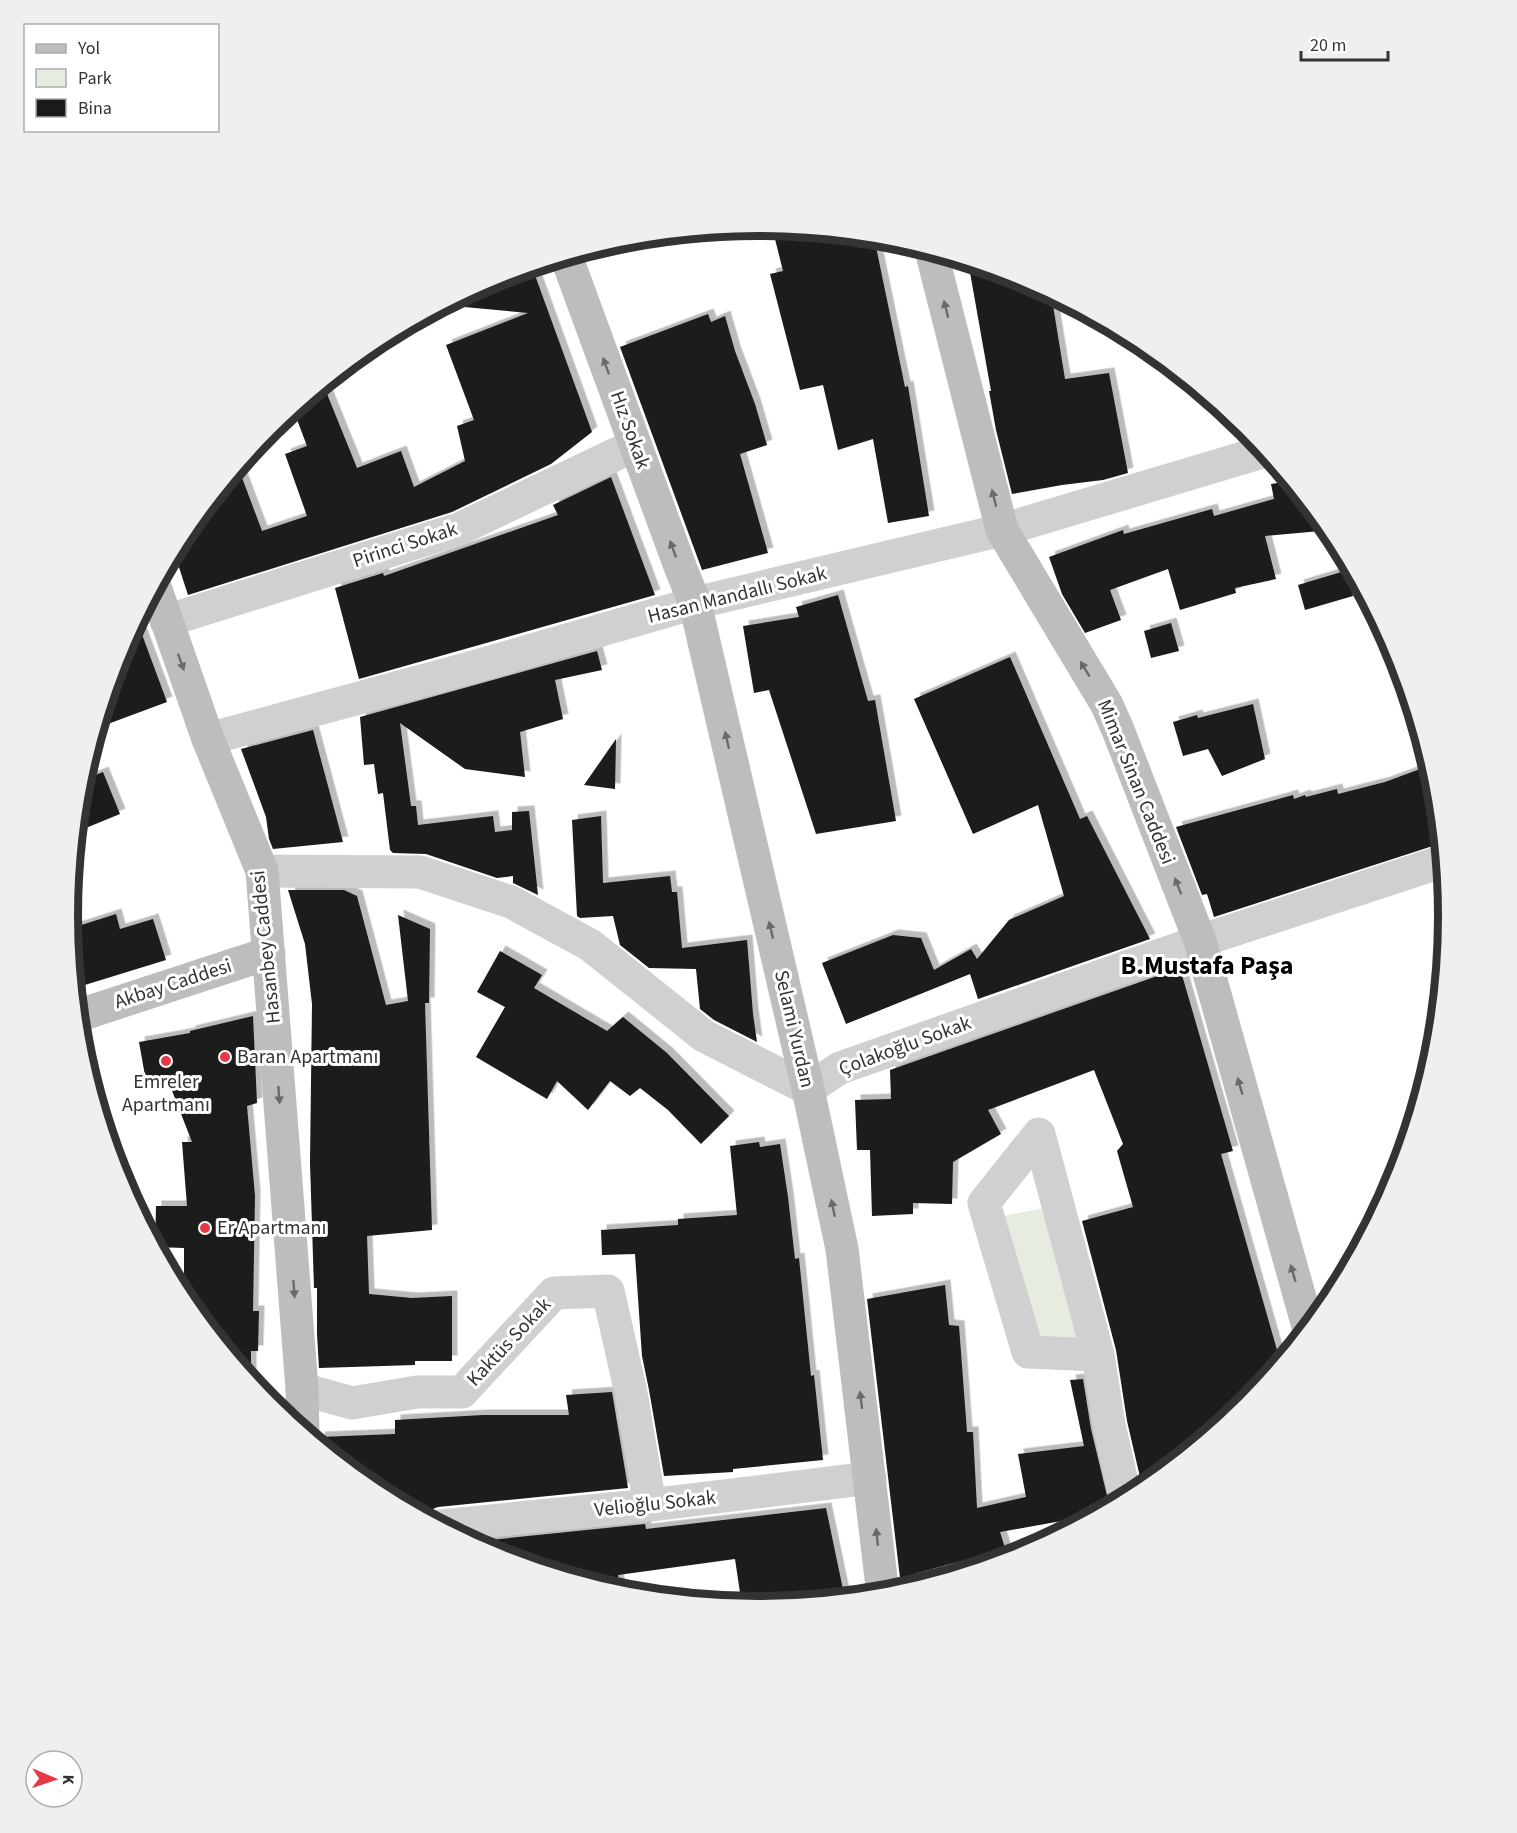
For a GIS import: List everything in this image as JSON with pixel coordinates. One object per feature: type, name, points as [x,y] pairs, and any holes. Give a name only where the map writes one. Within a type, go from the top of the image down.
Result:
[{"type":"main road","name":"Mimar Sinan Caddesi","points":[[933,259],[1002,530],[1107,705],[1200,940],[1306,1320]]},
{"type":"main road","name":"Hız Sokak","points":[[569,263],[695,603]]},
{"type":"main road","name":"Hasanbey Caddesi","points":[[158,597],[208,739],[262,871],[303,1421]]},
{"type":"main road","name":"Selami Yurdan","points":[[695,603],[808,1089],[842,1249],[882,1585]]},
{"type":"main road","name":"Akbay Caddesi","points":[[85,1013],[269,953]]},
{"type":"street","name":"Pirinci Sokak","points":[[166,621],[459,529],[635,445]]},
{"type":"street","name":"Hasan Mandallı Sokak","points":[[208,739],[477,666],[695,603],[1002,530],[1257,454]]},
{"type":"street","name":"Çolakoğlu Sokak","points":[[808,1089],[840,1068],[1200,940],[1437,863]]},
{"type":"street","points":[[262,871],[420,872],[511,902],[590,945],[704,1036],[808,1089]]},
{"type":"street","points":[[1098,1355],[1028,1352],[984,1203],[1039,1134],[1098,1355],[1109,1425],[1124,1490]]},
{"type":"street","name":"Kaktüs Sokak","points":[[302,1389],[352,1403],[417,1392],[462,1392],[554,1293],[608,1291],[632,1393],[650,1505]]},
{"type":"street","name":"Velioğlu Sokak","points":[[454,1525],[650,1505],[869,1468]]},
{"type":"green space","points":[[1051,1207],[1084,1346],[1031,1341],[1003,1216]]},
{"type":"building","points":[[774,236],[803,237],[876,247],[905,387],[908,386],[929,516],[888,523],[873,439],[838,450],[823,385],[800,390],[770,274],[783,271]]},
{"type":"building","points":[[970,270],[1053,303],[1065,379],[1109,373],[1128,473],[1103,480],[1012,494],[996,430],[989,391],[991,391]]},
{"type":"building","points":[[535,274],[592,432],[551,464],[452,512],[188,595],[177,563],[219,502],[241,475],[262,531],[307,516],[285,454],[307,446],[296,418],[326,392],[357,468],[401,451],[414,487],[465,461],[457,426],[474,420],[446,345],[528,313],[457,306]]},
{"type":"building","points":[[708,314],[711,322],[725,316],[767,445],[740,454],[768,553],[702,570],[620,347]]},
{"type":"building","points":[[611,477],[655,595],[359,679],[335,588],[383,573],[384,576],[558,515],[553,505]]},
{"type":"building","points":[[1282,482],[1319,531],[1265,536],[1276,579],[1235,588],[1236,593],[1180,610],[1168,569],[1110,590],[1121,620],[1085,633],[1062,594],[1049,557],[1123,530],[1124,534],[1212,509],[1214,516],[1274,499],[1271,484]]},
{"type":"building","points":[[1345,571],[1350,579],[1353,596],[1305,610],[1298,585]]},
{"type":"building","points":[[838,595],[868,701],[875,700],[896,821],[816,834],[769,690],[754,693],[743,626],[799,617],[796,607]]},
{"type":"building","points":[[1171,623],[1179,651],[1151,658],[1144,631]]},
{"type":"building","points":[[141,632],[167,702],[106,725]]},
{"type":"building","points":[[597,651],[602,670],[555,680],[563,719],[520,732],[525,777],[465,769],[400,723],[411,806],[416,806],[418,825],[493,816],[495,832],[512,830],[512,812],[529,811],[538,895],[513,883],[513,876],[497,878],[426,854],[393,853],[390,850],[383,793],[378,794],[374,764],[364,765],[360,717]]},
{"type":"building","points":[[1010,657],[1080,819],[1087,816],[1150,939],[978,999],[970,974],[846,1024],[822,963],[893,935],[921,938],[934,970],[971,949],[977,959],[1009,920],[1064,896],[1038,805],[973,834],[914,699]]},
{"type":"building","points":[[1253,704],[1265,759],[1222,776],[1208,749],[1183,756],[1173,722]]},
{"type":"building","points":[[313,730],[343,842],[273,849],[266,817],[241,749]]},
{"type":"building","points":[[616,739],[615,789],[584,785]]},
{"type":"building","points":[[1422,768],[1435,845],[1214,917],[1207,894],[1202,895],[1176,827],[1293,795],[1294,799],[1337,789],[1338,794],[1385,782]]},
{"type":"building","points":[[103,772],[120,814],[84,829],[91,784],[93,776]]},
{"type":"building","points":[[601,816],[603,883],[670,876],[672,892],[677,892],[682,948],[747,940],[757,1042],[714,1020],[700,1009],[696,969],[649,968],[620,945],[613,916],[580,918],[577,916],[572,820]]},
{"type":"building","points":[[288,890],[344,890],[357,896],[386,1005],[408,1001],[398,915],[430,929],[429,1003],[425,1003],[432,1230],[367,1236],[369,1294],[412,1298],[452,1296],[452,1361],[415,1361],[415,1365],[319,1368],[310,1163],[312,1004],[305,944]]},
{"type":"building","points":[[116,914],[120,929],[153,919],[166,960],[82,986],[78,926]]},
{"type":"building","points":[[500,951],[542,975],[534,988],[607,1031],[623,1017],[667,1053],[729,1116],[701,1144],[668,1110],[640,1088],[630,1096],[610,1081],[588,1110],[557,1081],[547,1099],[476,1057],[505,1007],[477,992]]},
{"type":"building","points":[[1180,968],[1233,1151],[1221,1154],[1278,1355],[1240,1398],[1207,1428],[1141,1479],[1127,1421],[1116,1350],[1082,1221],[1133,1207],[1117,1151],[1123,1144],[1094,1070],[988,1110],[1001,1134],[953,1162],[952,1204],[913,1203],[913,1214],[872,1216],[870,1150],[857,1150],[855,1100],[891,1099],[890,1070]]},
{"type":"building","points":[[253,1016],[257,1103],[247,1106],[255,1196],[253,1311],[259,1311],[258,1351],[251,1351],[251,1369],[219,1331],[184,1281],[184,1248],[164,1247],[155,1231],[156,1206],[187,1206],[182,1142],[192,1142],[169,1083],[147,1087],[139,1042],[190,1033],[190,1031]]},
{"type":"building","points":[[759,1142],[760,1147],[780,1144],[795,1259],[799,1258],[811,1376],[814,1375],[823,1460],[733,1469],[733,1472],[664,1476],[642,1356],[635,1254],[602,1255],[601,1230],[678,1225],[678,1219],[737,1215],[730,1146]]},
{"type":"building","points":[[945,1285],[949,1325],[959,1326],[967,1432],[973,1432],[977,1508],[1026,1497],[1018,1454],[1084,1446],[1070,1380],[1083,1379],[1091,1429],[1108,1500],[1075,1518],[1000,1532],[1006,1550],[997,1553],[900,1578],[867,1299]]},
{"type":"building","points":[[612,1392],[628,1488],[438,1507],[429,1512],[380,1482],[321,1437],[395,1434],[395,1420],[483,1415],[569,1415],[566,1395]]},
{"type":"building","points":[[826,1508],[843,1591],[803,1596],[741,1597],[735,1559],[618,1575],[619,1582],[540,1561],[487,1540],[645,1524],[646,1529]]},
{"type":"place","name":"Baran Apartmanı","points":[[225,1057]]},
{"type":"place","name":"Emreler Apartmanı","points":[[166,1061]]},
{"type":"place","name":"Er Apartmanı","points":[[205,1228]]},
{"type":"district","name":"B.Mustafa Paşa","points":[[1207,965]]}]
